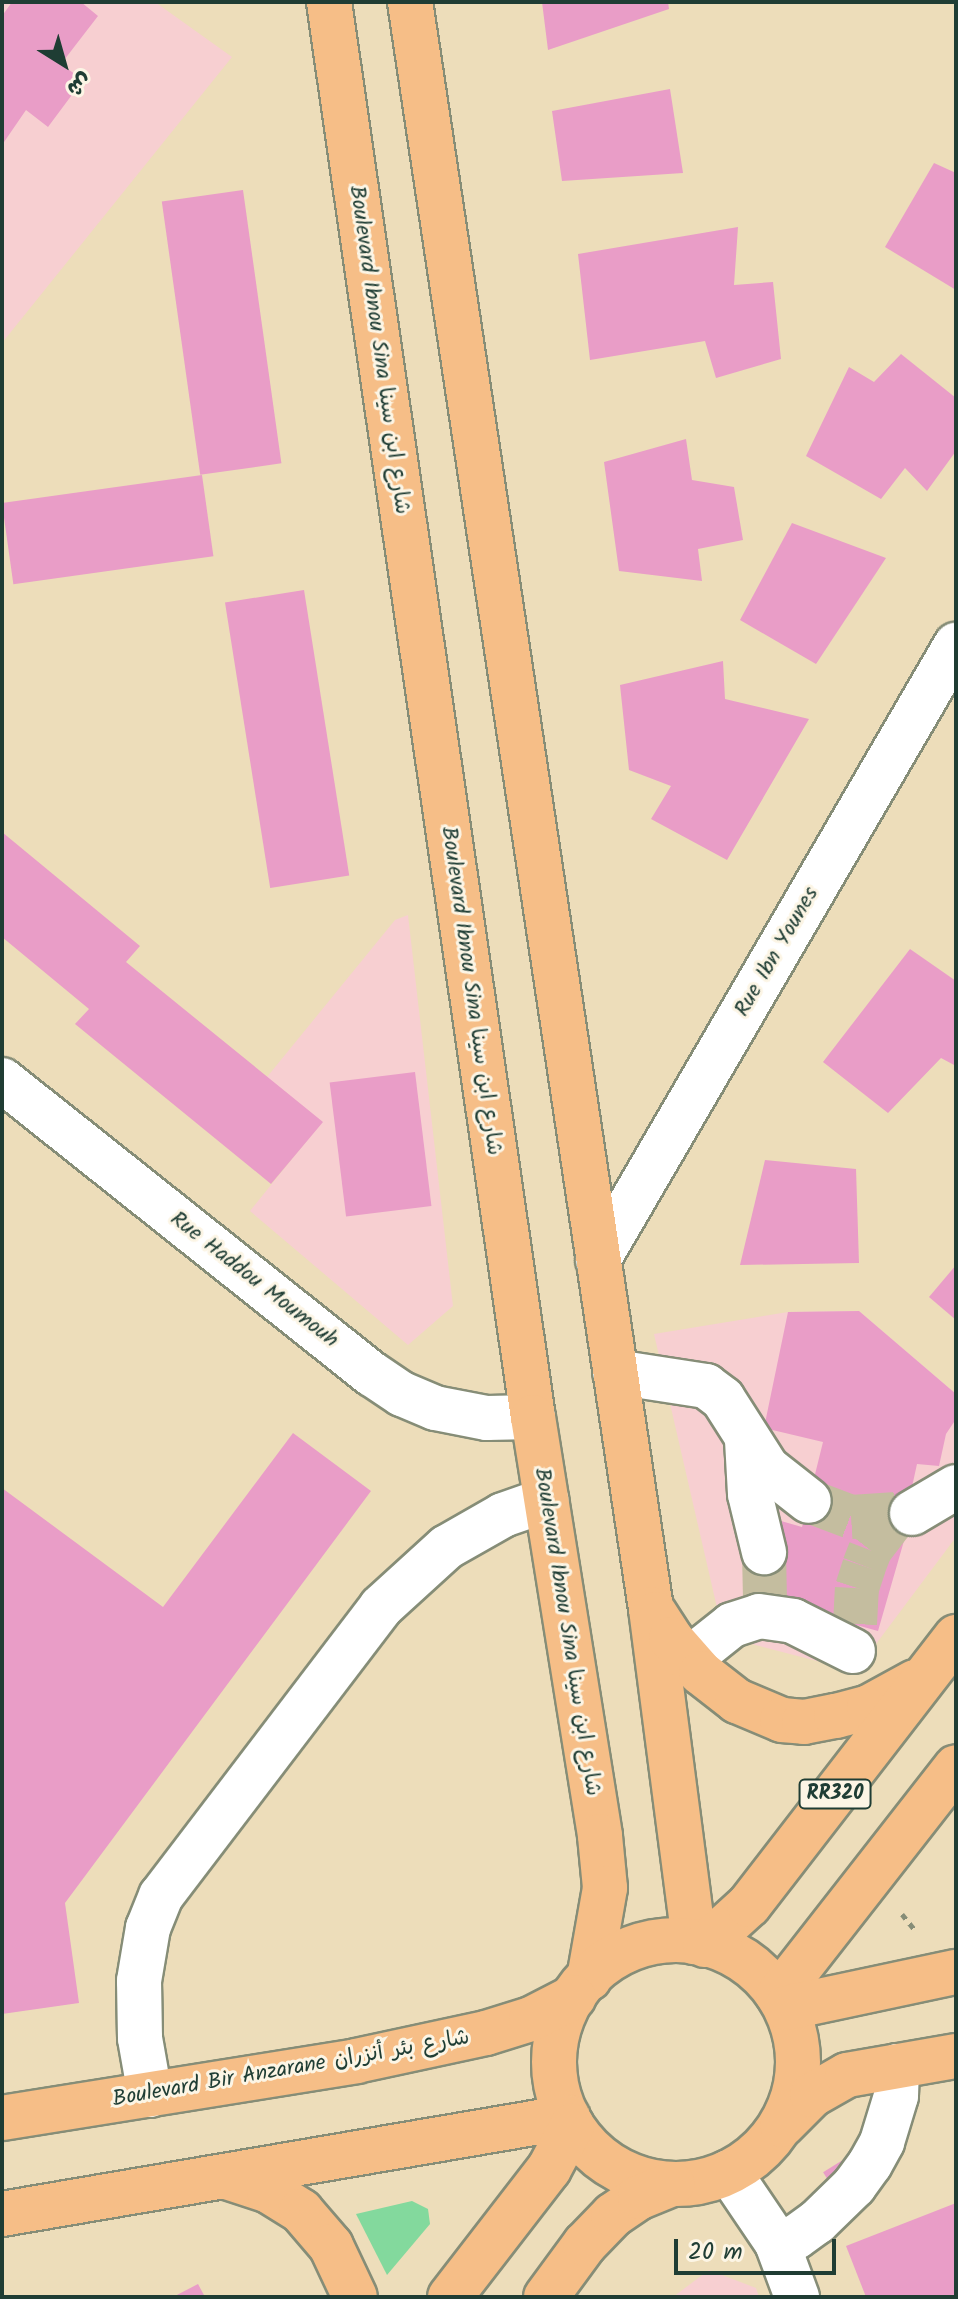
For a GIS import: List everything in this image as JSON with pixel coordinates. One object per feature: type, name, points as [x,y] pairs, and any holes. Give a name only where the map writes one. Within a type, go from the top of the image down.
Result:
[{"type":"main road","name":"Boulevard Ibnou Sina شارع ابن سينا","points":[[329,2],[533,1417],[594,1793],[605,1888],[581,1988]]},
{"type":"main road","points":[[410,2],[700,1943]]},
{"type":"main road","points":[[651,1609],[688,1660],[737,1701],[782,1720],[804,1722],[863,1708],[925,1677]]},
{"type":"main road","name":"RR320","points":[[700,1943],[749,1905],[956,1637]]},
{"type":"main road","points":[[782,2002],[956,1767]]},
{"type":"main road","points":[[778,2129],[793,2098],[797,2047],[782,2002],[745,1962],[700,1943],[660,1942],[630,1950],[581,1988],[560,2026],[555,2050],[556,2082],[570,2122],[592,2151],[617,2169],[640,2179],[672,2184],[700,2182],[729,2172],[762,2149],[778,2129],[830,2083],[847,2075],[956,2056]]},
{"type":"main road","points":[[782,2002],[956,1972]]},
{"type":"main road","name":"Boulevard Bir Anzarane شارع بئر أنزران","points":[[2,2118],[356,2061],[486,2033],[531,2019],[581,1988]]},
{"type":"main road","points":[[2,2214],[570,2122]]},
{"type":"main road","points":[[450,2297],[549,2169],[570,2122]]},
{"type":"main road","points":[[230,2178],[269,2191],[301,2211],[331,2246],[355,2297]]},
{"type":"main road","points":[[546,2297],[585,2244],[613,2215],[640,2197],[672,2184]]},
{"type":"street","name":"Rue Ibn Younes","points":[[598,1260],[956,645]]},
{"type":"street","name":"Rue Haddou Moumouh","points":[[2,1080],[372,1374],[402,1394],[435,1408],[487,1418],[533,1417]]},
{"type":"street","points":[[615,1372],[706,1386],[723,1399],[767,1468],[809,1501]]},
{"type":"street","points":[[747,1440],[750,1494],[764,1552]]},
{"type":"street","points":[[912,1513],[956,1487]]},
{"type":"street","points":[[150,2095],[140,2038],[139,1981],[148,1928],[161,1896],[381,1607],[447,1547],[503,1515],[546,1500]]},
{"type":"street","points":[[688,1660],[732,1625],[762,1608],[793,1621],[854,1638],[854,1673],[863,1708]]},
{"type":"street","points":[[777,2243],[796,2237],[817,2222],[854,2186],[870,2164],[882,2142],[896,2096],[897,2066]]},
{"type":"street","points":[[729,2172],[777,2243],[797,2297]]},
{"type":"path","points":[[901,1911],[924,1941]]},
{"type":"shaded area","points":[[2,2],[155,2],[232,57],[2,343]]},
{"type":"shaded area","points":[[408,915],[453,1306],[408,1345],[250,1211],[322,1122],[267,1077],[395,920]]},
{"type":"shaded area","points":[[859,1311],[956,1394],[956,1537],[870,1652],[836,1666],[748,1643],[735,1636],[718,1612],[654,1334],[788,1312]]},
{"type":"shaded area","points":[[709,2270],[756,2288],[759,2297],[673,2297]]},
{"type":"green space","points":[[412,2201],[428,2209],[430,2224],[387,2275],[356,2214]]},
{"type":"building","points":[[12,2],[81,2],[98,16],[61,64],[83,80],[48,127],[26,110],[2,145],[2,16]]},
{"type":"building","points":[[542,2],[668,2],[669,9],[548,50]]},
{"type":"building","points":[[670,89],[683,173],[562,181],[552,111]]},
{"type":"building","points":[[934,163],[956,173],[956,290],[885,247]]},
{"type":"building","points":[[243,190],[281,463],[200,475],[162,201]]},
{"type":"building","points":[[738,227],[734,285],[773,282],[781,359],[716,378],[705,341],[590,360],[578,254]]},
{"type":"building","points":[[901,354],[956,398],[956,451],[927,491],[905,468],[881,499],[806,456],[849,367],[874,382]]},
{"type":"building","points":[[686,439],[692,480],[734,487],[743,540],[698,549],[702,581],[619,571],[604,462]]},
{"type":"building","points":[[202,475],[213,556],[13,584],[2,503]]},
{"type":"building","points":[[792,523],[886,558],[816,664],[740,620]]},
{"type":"building","points":[[304,590],[349,875],[270,888],[225,603]]},
{"type":"building","points":[[723,661],[725,699],[809,719],[727,860],[651,819],[671,786],[629,770],[620,685]]},
{"type":"building","points":[[2,832],[140,946],[126,962],[323,1122],[271,1184],[75,1024],[89,1009],[2,937]]},
{"type":"building","points":[[910,949],[956,981],[956,1066],[941,1058],[888,1113],[823,1062]]},
{"type":"building","points":[[415,1072],[431,1206],[346,1216],[330,1082]]},
{"type":"building","points":[[765,1160],[856,1169],[859,1263],[740,1265]]},
{"type":"building","points":[[956,1265],[956,1320],[929,1297]]},
{"type":"building","points":[[859,1311],[956,1394],[956,1419],[946,1434],[939,1466],[917,1464],[910,1496],[912,1513],[878,1631],[752,1596],[774,1519],[802,1527],[823,1442],[764,1428],[788,1312]]},
{"type":"building","points":[[293,1433],[371,1491],[65,1903],[79,2003],[2,2014],[2,1488],[163,1607]]},
{"type":"building","points":[[846,2158],[858,2177],[835,2191],[823,2172]]},
{"type":"building","points":[[956,2203],[956,2297],[866,2297],[846,2246]]},
{"type":"building","points":[[198,2284],[205,2297],[173,2297]]},
{"type":"tunnel","points":[[809,1501],[851,1517],[912,1513]]},
{"type":"tunnel","points":[[855,1624],[857,1588],[870,1550],[897,1515]]},
{"type":"tunnel","points":[[764,1552],[765,1600]]}]
